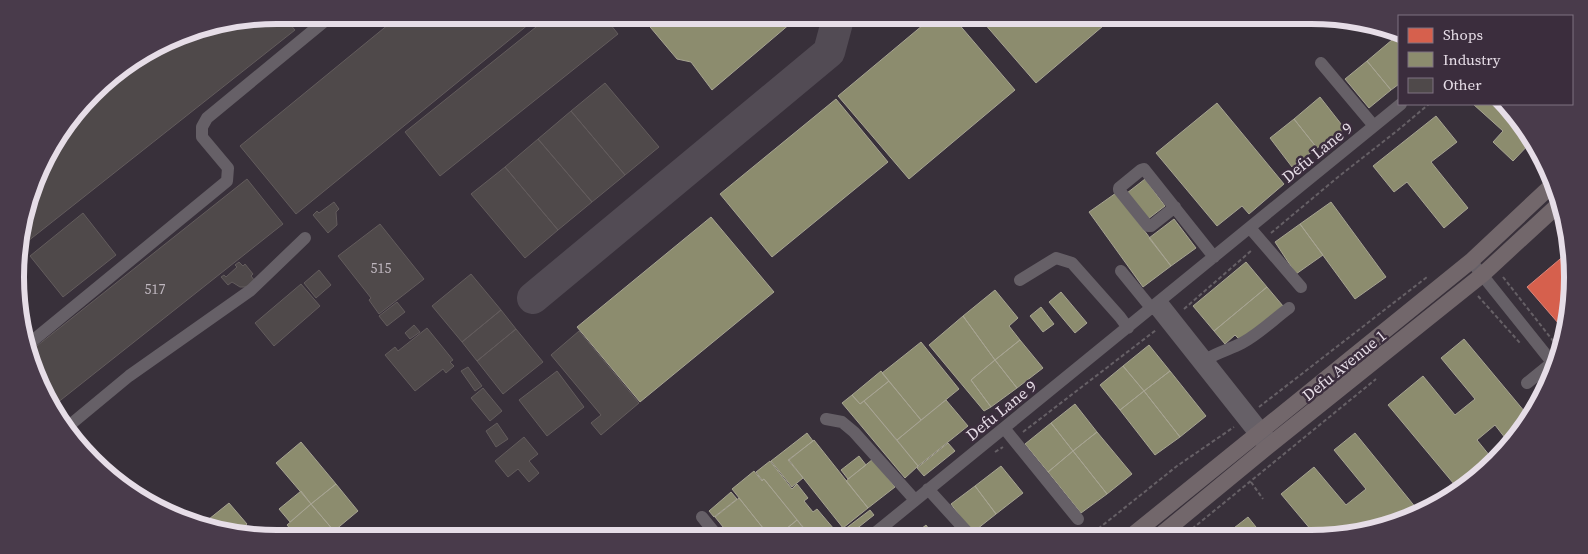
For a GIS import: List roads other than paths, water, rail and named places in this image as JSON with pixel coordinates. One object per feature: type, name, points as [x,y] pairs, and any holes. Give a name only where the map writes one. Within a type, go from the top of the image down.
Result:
[{"type":"main road","name":"Defu Avenue 1","points":[[1139,530],[1259,432],[1302,400],[1470,261],[1548,189]]},
{"type":"main road","name":"Defu Avenue 1","points":[[1166,530],[1269,445],[1488,270],[1555,208]]},
{"type":"street","points":[[32,341],[227,181],[228,168],[202,137],[202,127],[207,118],[321,24]]},
{"type":"street","points":[[1321,63],[1374,126]]},
{"type":"street","name":"Defu Lane 9","points":[[879,530],[1400,105]]},
{"type":"street","points":[[1176,207],[1151,226],[1148,226],[1119,190],[1141,170],[1144,170],[1176,207],[1214,257]]},
{"type":"street","points":[[1250,228],[1301,287]]},
{"type":"street","points":[[71,424],[129,376],[251,290],[305,238]]},
{"type":"street","points":[[1020,280],[1056,258],[1066,260],[1072,263],[1128,328]]},
{"type":"street","points":[[1470,261],[1488,270],[1551,359]]},
{"type":"street","points":[[1121,271],[1207,359],[1247,417]]},
{"type":"street","points":[[1155,306],[1269,445]]},
{"type":"street","points":[[1207,359],[1218,352],[1247,340],[1289,308]]},
{"type":"street","points":[[1527,383],[1547,369]]},
{"type":"street","points":[[826,419],[842,422],[854,432],[916,500]]},
{"type":"street","points":[[1004,428],[1078,519]]},
{"type":"street","points":[[928,489],[965,530]]},
{"type":"street","points":[[702,517],[713,530]]}]
